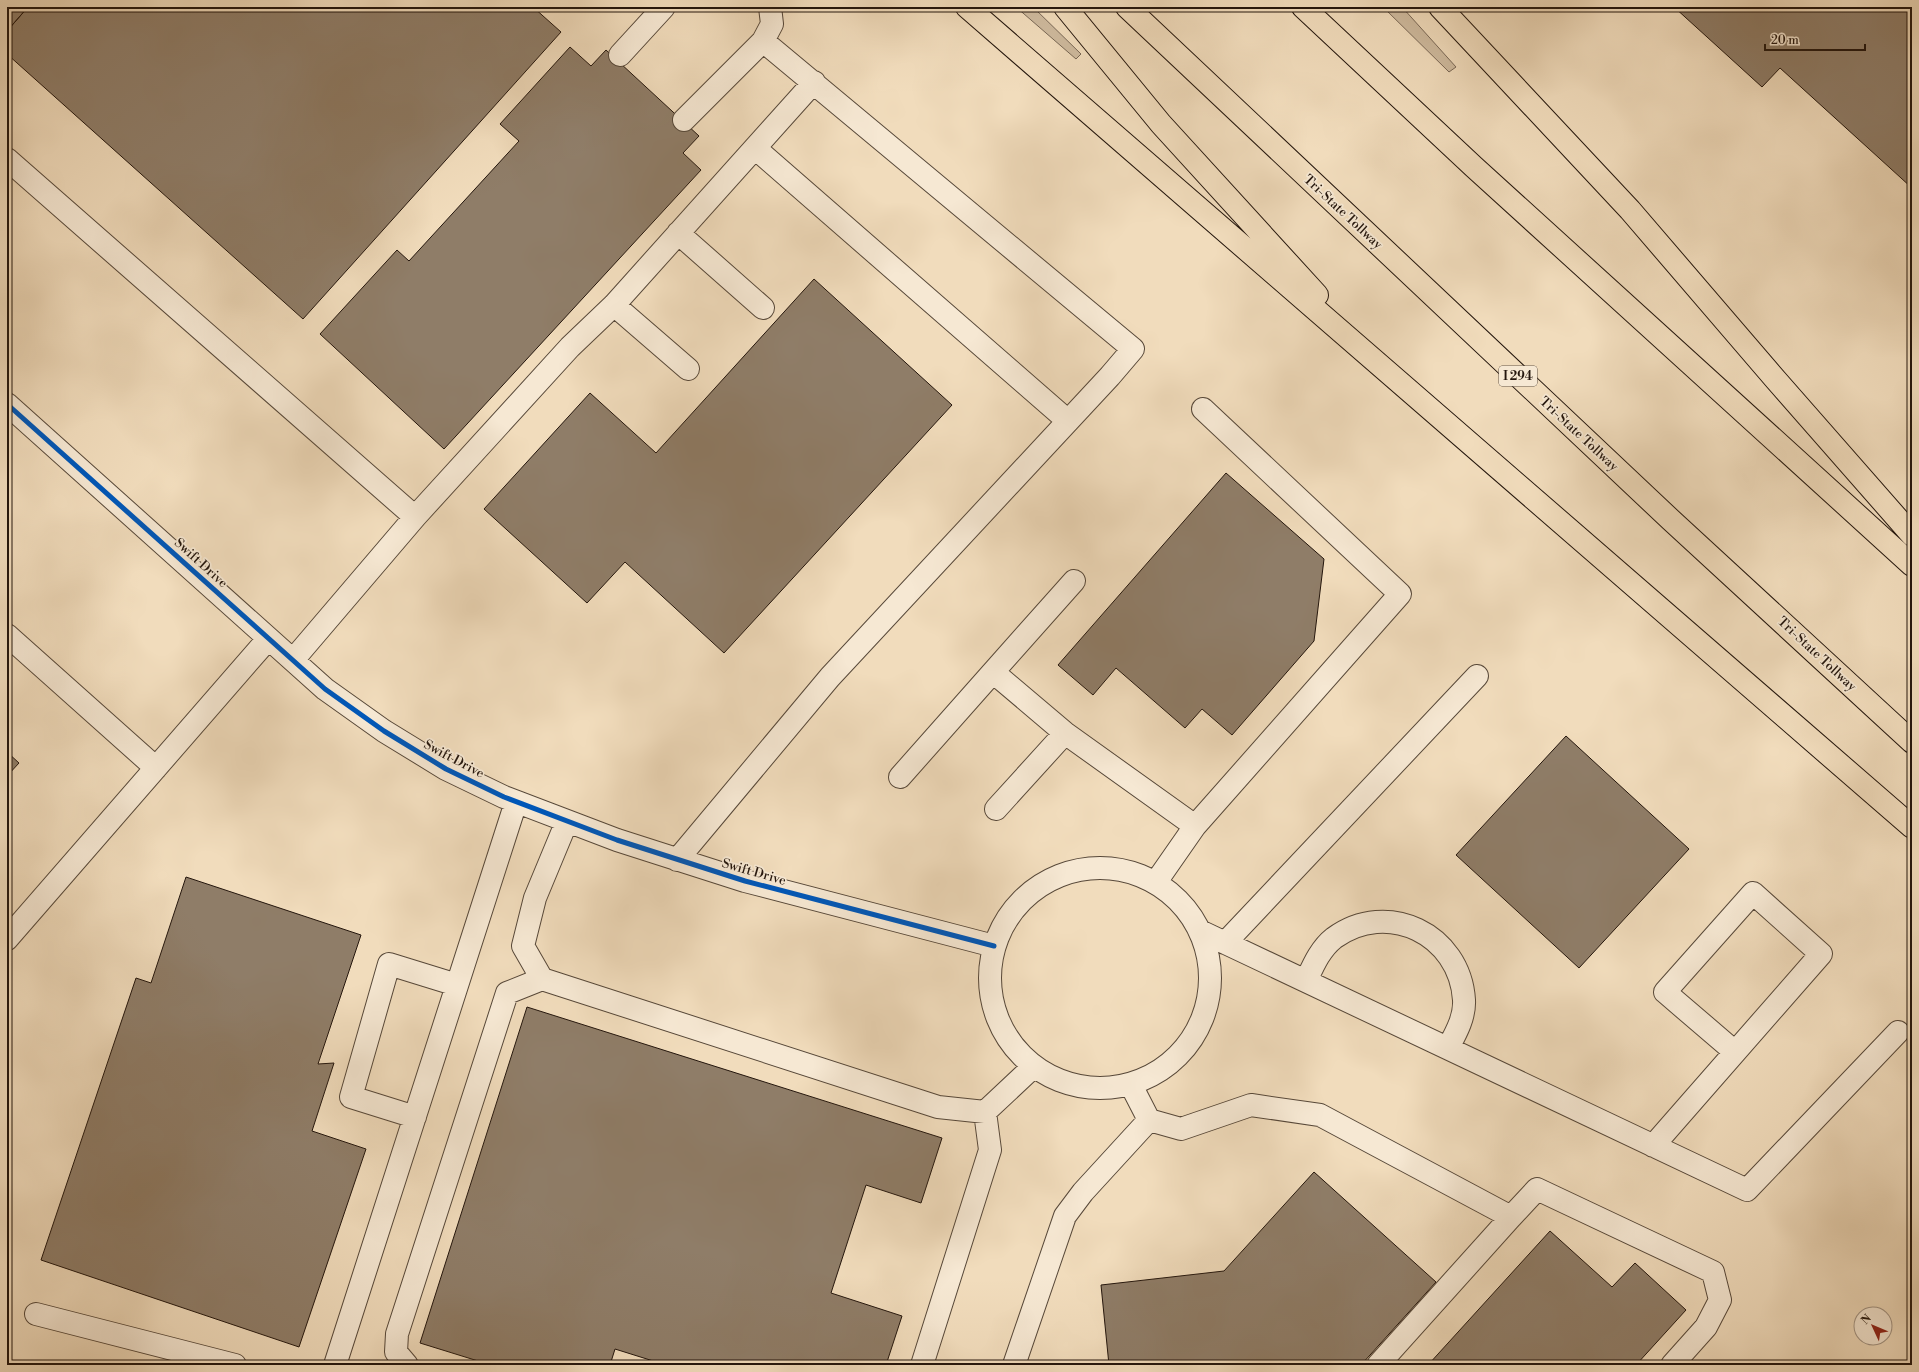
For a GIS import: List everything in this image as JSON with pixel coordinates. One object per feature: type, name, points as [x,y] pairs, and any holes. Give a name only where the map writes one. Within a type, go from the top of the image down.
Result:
[{"type":"highway","points":[[967,7],[1912,827]]},
{"type":"highway","points":[[1065,7],[1161,124],[1388,372]]},
{"type":"highway","name":"Tri-State Tollway","points":[[1127,7],[1671,520],[1912,742]]},
{"type":"highway","points":[[1304,7],[1474,167],[1912,565]]},
{"type":"highway","points":[[1440,7],[1630,210],[1912,535]]},
{"type":"street","points":[[620,56],[664,7]]},
{"type":"street","points":[[684,120],[763,41],[772,24],[770,7]]},
{"type":"street","points":[[677,860],[830,677],[1133,349],[763,41]]},
{"type":"street","points":[[292,660],[415,517],[570,347],[614,305],[814,82]]},
{"type":"street","points":[[755,148],[1068,421]]},
{"type":"street","points":[[7,159],[415,517]]},
{"type":"street","points":[[678,233],[763,308]]},
{"type":"street","points":[[614,305],[688,369]]},
{"type":"street","name":"Swift Drive","points":[[7,404],[325,689],[384,731],[446,769],[516,802],[616,840],[677,860],[745,881],[994,946]]},
{"type":"street","points":[[1156,882],[1195,826],[1400,594],[1203,408]]},
{"type":"street","points":[[900,777],[1074,581]]},
{"type":"street","points":[[7,635],[156,768]]},
{"type":"street","points":[[7,939],[268,639]]},
{"type":"street","points":[[993,672],[1065,734],[1195,826]]},
{"type":"street","points":[[1225,942],[1477,676]]},
{"type":"street","points":[[996,809],[1065,734]]},
{"type":"street","points":[[335,1365],[516,802]]},
{"type":"street","points":[[542,979],[523,946],[535,898],[567,821]]},
{"type":"street","points":[[1092,867],[1126,870],[1156,882],[1182,903],[1200,931],[1210,967],[1207,1006],[1192,1040],[1165,1068],[1131,1085],[1105,1089],[1080,1088],[1055,1080],[1033,1067],[1009,1043],[994,1012],[989,979],[994,946],[1008,916],[1031,891],[1060,875],[1092,867]]},
{"type":"street","points":[[1653,1146],[1821,954],[1753,893],[1665,992],[1735,1052]]},
{"type":"street","points":[[1306,981],[1316,958],[1334,939],[1356,926],[1381,921],[1406,924],[1429,935],[1447,953],[1459,976],[1464,1000],[1460,1025],[1448,1048]]},
{"type":"street","points":[[1200,931],[1747,1190],[1898,1032]]},
{"type":"street","points":[[415,1117],[350,1097],[389,964],[457,985]]},
{"type":"street","points":[[407,1365],[396,1352],[397,1334],[507,993],[542,979],[938,1107],[985,1112],[1033,1067]]},
{"type":"street","points":[[1131,1085],[1149,1120],[1181,1129],[1251,1106],[1320,1115],[1511,1217]]},
{"type":"street","points":[[922,1365],[990,1150],[985,1112]]},
{"type":"street","points":[[1014,1365],[1064,1216],[1083,1192],[1149,1120]]},
{"type":"street","points":[[1378,1365],[1537,1190],[1713,1272],[1720,1300],[1706,1327],[1672,1365]]},
{"type":"street","points":[[36,1314],[235,1365]]},
{"type":"shaded area","points":[[1016,7],[1033,7],[1081,54],[1076,59]]},
{"type":"shaded area","points":[[1383,7],[1402,7],[1456,67],[1449,72]]},
{"type":"building","points":[[7,7],[28,7],[7,31]]},
{"type":"building","points":[[28,7],[533,7],[561,32],[303,319],[7,54],[7,31]]},
{"type":"building","points":[[1674,7],[1912,7],[1912,188],[1780,68],[1762,87]]},
{"type":"building","points":[[570,47],[591,66],[606,50],[699,136],[683,153],[701,170],[444,449],[320,334],[397,250],[409,261],[519,141],[500,124]]},
{"type":"building","points":[[814,279],[952,405],[724,653],[625,562],[587,603],[484,509],[590,393],[656,453]]},
{"type":"building","points":[[1226,473],[1324,559],[1314,641],[1232,735],[1202,709],[1185,728],[1116,668],[1093,695],[1058,665]]},
{"type":"building","points":[[1566,736],[1689,849],[1579,968],[1456,855]]},
{"type":"building","points":[[7,752],[19,763],[7,776]]},
{"type":"building","points":[[186,877],[361,935],[318,1064],[334,1063],[312,1131],[366,1149],[299,1347],[41,1260],[136,978],[151,983]]},
{"type":"building","points":[[527,1007],[942,1138],[921,1203],[866,1185],[831,1293],[902,1316],[886,1365],[666,1365],[615,1349],[610,1365],[491,1365],[420,1343]]},
{"type":"building","points":[[1314,1172],[1436,1282],[1361,1365],[1109,1365],[1101,1285],[1224,1271]]},
{"type":"building","points":[[1550,1231],[1612,1287],[1635,1263],[1686,1310],[1636,1365],[1428,1365]]},
{"type":"cycle path","points":[[7,404],[325,689],[384,731],[446,769],[504,797],[617,840],[745,881],[994,946]]}]
